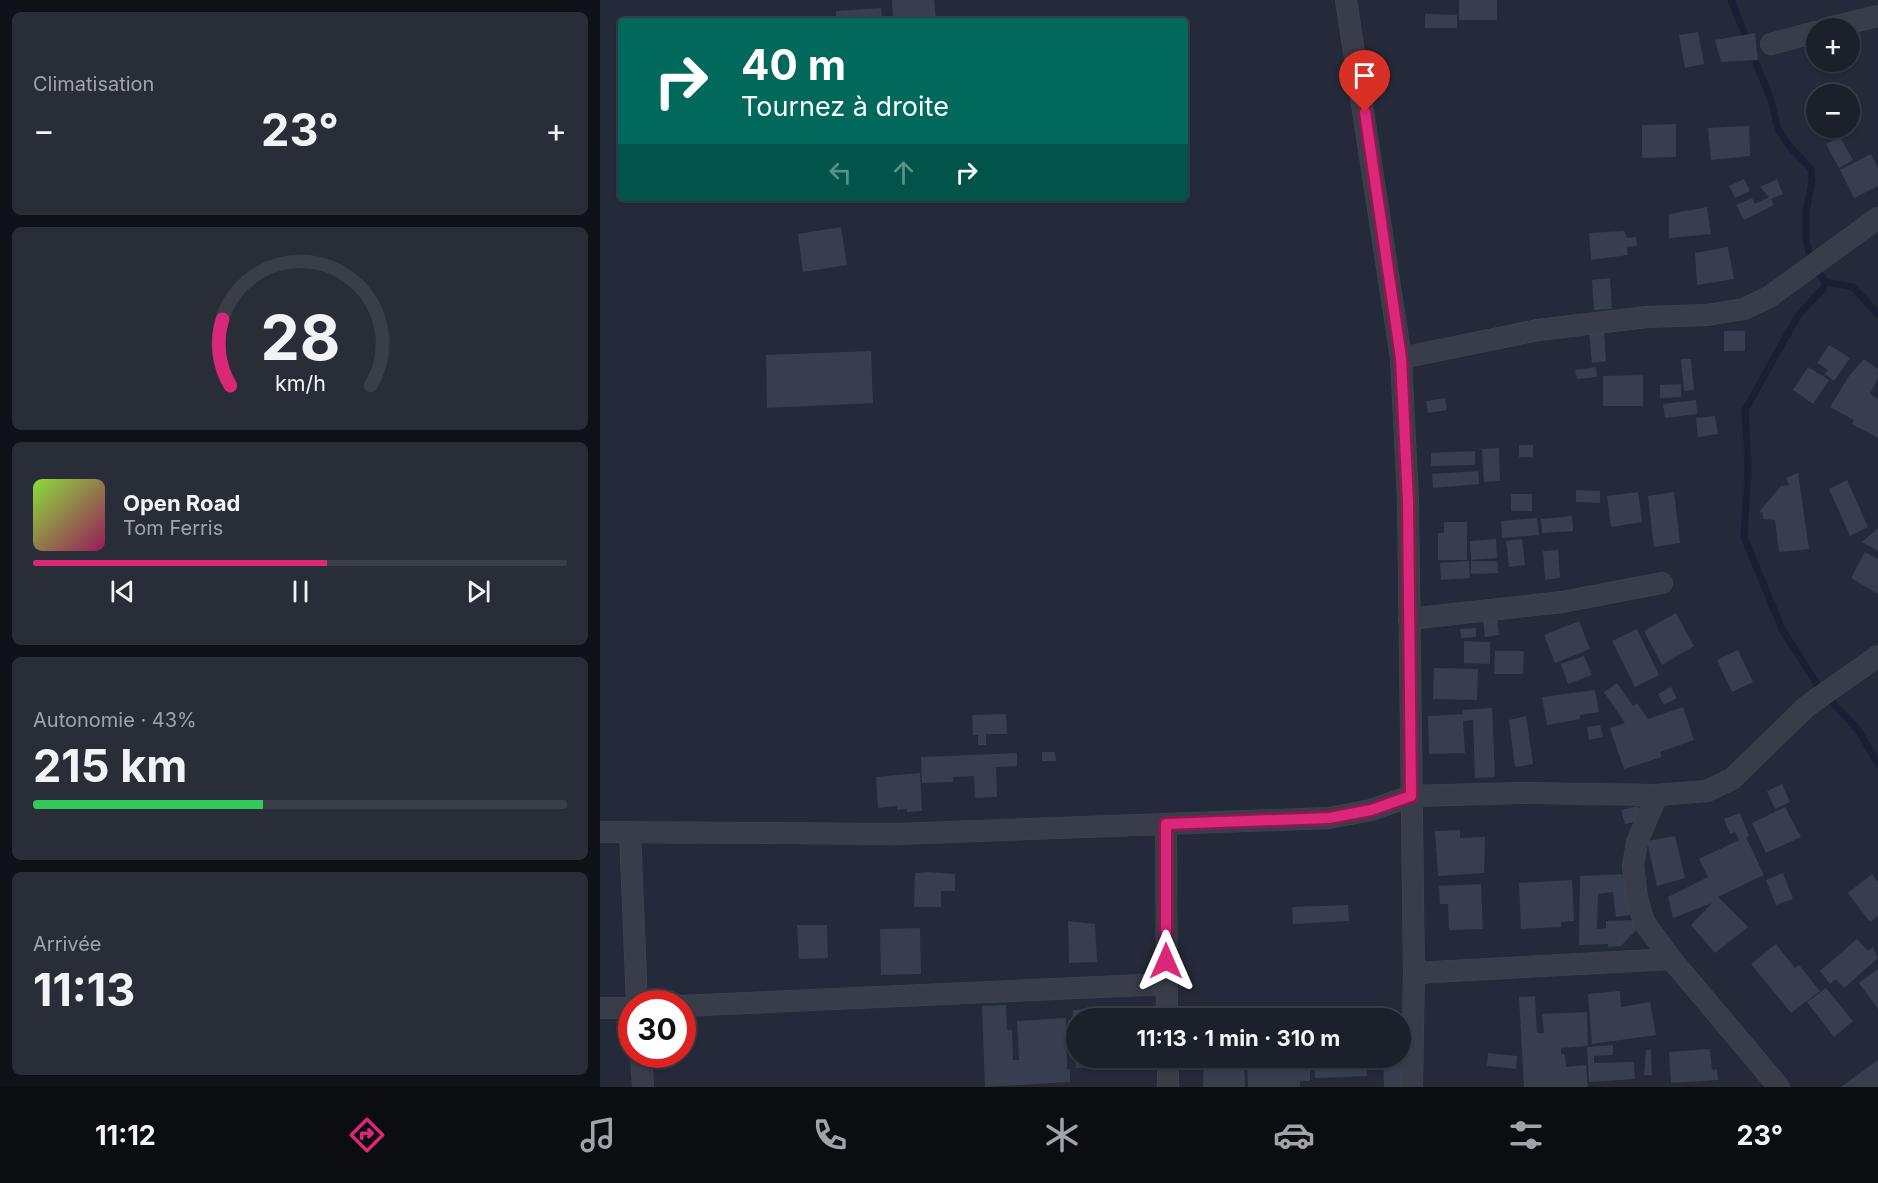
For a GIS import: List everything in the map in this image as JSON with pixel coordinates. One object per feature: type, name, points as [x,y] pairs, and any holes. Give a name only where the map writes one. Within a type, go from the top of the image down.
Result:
[{"type":"street","points":[[1346,0],[1401,358],[1408,501],[1414,973],[1412,1087]]},
{"type":"street","points":[[1860,20],[1878,16]]},
{"type":"street","points":[[1771,44],[1806,35]]},
{"type":"street","points":[[1401,358],[1538,330],[1647,317],[1707,315],[1744,309],[1769,297],[1878,218]]},
{"type":"street","points":[[1409,620],[1562,602],[1662,583]]},
{"type":"street","points":[[600,832],[897,834],[1329,818],[1371,810],[1411,796],[1521,793],[1657,795],[1707,791],[1732,779],[1807,706],[1878,656]]},
{"type":"street","points":[[1657,795],[1637,842],[1633,866],[1637,898],[1644,921],[1671,958],[1779,1087]]},
{"type":"street","points":[[1166,824],[1167,1008]]},
{"type":"street","points":[[630,832],[636,990]]},
{"type":"street","points":[[1414,973],[1671,958]]},
{"type":"street","points":[[696,1005],[1166,984]]},
{"type":"street","points":[[600,1008],[618,1008]]},
{"type":"street","points":[[641,1068],[643,1087]]},
{"type":"street","points":[[1168,1068],[1168,1087]]},
{"type":"building","points":[[892,0],[934,0],[936,18],[893,18]]},
{"type":"building","points":[[1459,0],[1497,0],[1497,20],[1459,20]]},
{"type":"building","points":[[881,8],[882,18],[836,18],[836,11]]},
{"type":"building","points":[[1425,14],[1457,15],[1457,28],[1425,28]]},
{"type":"building","points":[[1698,32],[1704,64],[1685,68],[1679,35]]},
{"type":"building","points":[[1755,33],[1758,60],[1721,62],[1715,40]]},
{"type":"building","points":[[1676,124],[1676,157],[1642,158],[1642,125]]},
{"type":"building","points":[[1749,126],[1750,156],[1711,160],[1708,128]]},
{"type":"building","points":[[1841,138],[1853,160],[1839,168],[1826,144]]},
{"type":"building","points":[[1871,154],[1878,168],[1878,186],[1854,198],[1840,170]]},
{"type":"building","points":[[1744,179],[1750,191],[1735,198],[1729,186]]},
{"type":"building","points":[[1777,179],[1783,194],[1771,199],[1774,205],[1744,220],[1736,205],[1752,198],[1755,204],[1769,197],[1760,187]]},
{"type":"building","points":[[1707,207],[1711,234],[1669,238],[1669,214]]},
{"type":"building","points":[[841,227],[847,265],[803,272],[798,234]]},
{"type":"building","points":[[1624,231],[1627,238],[1636,237],[1637,246],[1627,247],[1628,255],[1591,260],[1589,233]]},
{"type":"building","points":[[1728,247],[1734,279],[1697,285],[1695,253]]},
{"type":"building","points":[[1610,278],[1612,309],[1594,310],[1592,280]]},
{"type":"building","points":[[1604,331],[1606,361],[1592,363],[1589,333]]},
{"type":"building","points":[[1724,331],[1745,331],[1745,351],[1724,351]]},
{"type":"building","points":[[1829,345],[1850,358],[1834,381],[1825,374],[1828,370],[1817,363]]},
{"type":"building","points":[[871,351],[873,403],[767,408],[766,355]]},
{"type":"building","points":[[1681,359],[1691,359],[1694,390],[1684,391]]},
{"type":"building","points":[[1864,359],[1878,369],[1878,378],[1870,394],[1878,399],[1878,438],[1852,424],[1854,420],[1830,407],[1849,376]]},
{"type":"building","points":[[1596,367],[1597,377],[1577,379],[1575,370]]},
{"type":"building","points":[[1808,367],[1829,380],[1813,404],[1793,390]]},
{"type":"building","points":[[1643,375],[1643,406],[1603,406],[1603,376]]},
{"type":"building","points":[[1681,384],[1681,397],[1660,398],[1660,385]]},
{"type":"building","points":[[1445,398],[1447,410],[1428,413],[1426,401]]},
{"type":"building","points":[[1696,400],[1697,414],[1665,418],[1663,404]]},
{"type":"building","points":[[1715,416],[1718,434],[1698,437],[1696,418]]},
{"type":"building","points":[[1519,445],[1533,445],[1533,457],[1519,457]]},
{"type":"building","points":[[1499,448],[1500,481],[1484,482],[1482,449]]},
{"type":"building","points":[[1475,451],[1475,465],[1431,466],[1431,453]]},
{"type":"building","points":[[1478,471],[1479,484],[1433,488],[1432,474]]},
{"type":"building","points":[[1798,473],[1809,549],[1779,552],[1775,520],[1763,519],[1763,513],[1759,512],[1781,486],[1789,485],[1786,478]]},
{"type":"building","points":[[1847,480],[1868,527],[1850,536],[1829,489]]},
{"type":"building","points":[[1576,490],[1600,491],[1600,503],[1576,502]]},
{"type":"building","points":[[1638,492],[1642,522],[1611,527],[1607,496]]},
{"type":"building","points":[[1674,492],[1680,543],[1654,547],[1648,496]]},
{"type":"building","points":[[1511,494],[1532,494],[1532,511],[1511,511]]},
{"type":"building","points":[[1572,516],[1573,531],[1542,533],[1541,519]]},
{"type":"building","points":[[1537,518],[1539,535],[1502,538],[1501,521]]},
{"type":"building","points":[[1444,522],[1467,522],[1467,560],[1438,560],[1438,533],[1444,533]]},
{"type":"building","points":[[1878,528],[1878,551],[1862,542]]},
{"type":"building","points":[[1496,539],[1497,558],[1471,560],[1470,541]]},
{"type":"building","points":[[1522,539],[1525,565],[1509,567],[1506,541]]},
{"type":"building","points":[[1558,550],[1560,578],[1545,580],[1543,551]]},
{"type":"building","points":[[1865,552],[1878,559],[1878,594],[1851,578]]},
{"type":"building","points":[[1469,561],[1470,578],[1441,580],[1440,563]]},
{"type":"building","points":[[1471,561],[1497,561],[1498,573],[1471,574]]},
{"type":"building","points":[[1676,613],[1694,646],[1662,665],[1644,631]]},
{"type":"building","points":[[1497,617],[1499,635],[1485,637],[1483,619]]},
{"type":"building","points":[[1579,621],[1590,649],[1555,663],[1544,635]]},
{"type":"building","points":[[1476,628],[1476,637],[1461,638],[1460,629]]},
{"type":"building","points":[[1637,629],[1659,675],[1635,687],[1612,641]]},
{"type":"building","points":[[1464,641],[1490,642],[1490,664],[1464,663]]},
{"type":"building","points":[[1738,650],[1753,682],[1732,692],[1717,660]]},
{"type":"building","points":[[1495,651],[1524,651],[1523,674],[1494,674]]},
{"type":"building","points":[[1584,656],[1592,675],[1568,684],[1561,664]]},
{"type":"building","points":[[1434,668],[1478,669],[1477,700],[1433,699]]},
{"type":"building","points":[[1617,683],[1633,706],[1637,703],[1648,719],[1683,707],[1694,740],[1660,752],[1662,757],[1624,769],[1610,728],[1625,723],[1604,692]]},
{"type":"building","points":[[1671,687],[1677,698],[1664,705],[1658,694]]},
{"type":"building","points":[[1595,690],[1599,712],[1580,715],[1580,719],[1547,725],[1542,697]]},
{"type":"building","points":[[1492,708],[1495,777],[1475,778],[1473,720],[1463,721],[1465,753],[1429,754],[1428,716],[1463,714],[1462,710]]},
{"type":"building","points":[[1006,714],[1007,734],[986,734],[986,745],[978,745],[978,735],[973,735],[972,715]]},
{"type":"building","points":[[1526,716],[1533,764],[1515,767],[1509,720]]},
{"type":"building","points":[[1600,725],[1603,737],[1589,740],[1587,727]]},
{"type":"building","points":[[1042,752],[1055,752],[1056,761],[1042,761]]},
{"type":"building","points":[[1017,753],[1017,766],[996,767],[997,797],[975,798],[974,776],[953,777],[953,782],[922,783],[921,757]]},
{"type":"building","points":[[920,773],[922,811],[897,810],[897,806],[878,808],[876,777]]},
{"type":"building","points":[[1782,784],[1790,802],[1775,809],[1767,791]]},
{"type":"building","points":[[1638,806],[1640,815],[1635,822],[1625,824],[1621,810]]},
{"type":"building","points":[[1785,807],[1801,837],[1766,853],[1752,823]]},
{"type":"building","points":[[1740,813],[1749,836],[1746,837],[1764,875],[1718,897],[1699,859],[1739,840],[1735,832],[1730,834],[1724,819]]},
{"type":"building","points":[[1460,830],[1460,838],[1485,837],[1484,873],[1438,876],[1435,831]]},
{"type":"building","points":[[1675,836],[1685,878],[1657,886],[1647,841]]},
{"type":"building","points":[[915,873],[955,874],[955,891],[941,891],[941,907],[914,907]]},
{"type":"building","points":[[1783,873],[1793,899],[1776,905],[1766,880]]},
{"type":"building","points":[[1627,874],[1632,915],[1616,917],[1613,892],[1598,894],[1597,929],[1606,928],[1606,921],[1635,920],[1636,930],[1621,946],[1579,945],[1580,876]]},
{"type":"building","points":[[1872,874],[1878,882],[1878,916],[1870,922],[1848,893]]},
{"type":"building","points":[[1708,877],[1718,897],[1748,927],[1715,953],[1691,925],[1712,903],[1673,918],[1668,897]]},
{"type":"building","points":[[1572,880],[1574,921],[1561,922],[1561,927],[1521,929],[1519,883]]},
{"type":"building","points":[[1481,884],[1483,929],[1449,930],[1448,904],[1440,904],[1439,886]]},
{"type":"building","points":[[1348,905],[1349,921],[1293,924],[1292,907]]},
{"type":"building","points":[[1068,921],[1095,924],[1097,962],[1069,963]]},
{"type":"building","points":[[797,925],[827,925],[828,958],[799,959]]},
{"type":"building","points":[[920,928],[921,974],[881,975],[880,929]]},
{"type":"building","points":[[1857,939],[1868,951],[1873,947],[1878,958],[1844,988],[1836,979],[1830,984],[1820,971]]},
{"type":"building","points":[[1776,944],[1795,968],[1799,965],[1820,991],[1791,1013],[1751,964]]},
{"type":"building","points":[[1878,969],[1878,1009],[1859,983]]},
{"type":"building","points":[[1826,988],[1853,1021],[1834,1037],[1807,1002]]},
{"type":"building","points":[[1620,991],[1621,1007],[1650,1002],[1656,1035],[1592,1044],[1588,994]]},
{"type":"building","points":[[1535,996],[1537,1033],[1544,1033],[1542,1014],[1587,1012],[1588,1046],[1561,1048],[1561,1054],[1565,1054],[1566,1067],[1586,1065],[1588,1087],[1524,1087],[1519,997]]},
{"type":"building","points":[[1006,1005],[1007,1030],[1012,1030],[1013,1060],[1019,1060],[1017,1021],[1066,1018],[1066,1068],[1070,1069],[1070,1082],[985,1087],[982,1006]]},
{"type":"building","points":[[1613,1045],[1613,1055],[1594,1056],[1594,1063],[1634,1062],[1635,1079],[1589,1082],[1587,1047]]},
{"type":"building","points":[[1710,1049],[1712,1070],[1717,1069],[1718,1080],[1671,1083],[1669,1052]]},
{"type":"building","points":[[1646,1050],[1651,1050],[1652,1075],[1644,1075]]},
{"type":"building","points":[[1488,1053],[1517,1056],[1516,1069],[1487,1066]]},
{"type":"building","points":[[1878,1060],[1878,1087],[1841,1087]]},
{"type":"building","points":[[1204,1068],[1244,1068],[1245,1087],[1203,1087]]},
{"type":"building","points":[[1247,1068],[1310,1068],[1310,1081],[1300,1081],[1300,1087],[1248,1087]]},
{"type":"building","points":[[1314,1068],[1367,1068],[1367,1076],[1315,1078]]},
{"type":"building","points":[[1383,1068],[1410,1068],[1411,1087],[1384,1087]]},
{"type":"waterway","points":[[1731,0],[1748,42]]},
{"type":"waterway","points":[[1752,53],[1771,100],[1778,129],[1790,147],[1811,169],[1812,181],[1806,211],[1806,240],[1811,260],[1825,282]]},
{"type":"waterway","points":[[1825,282],[1823,289],[1799,314],[1745,410],[1748,468],[1744,537],[1782,629],[1821,690],[1859,731],[1878,764]]},
{"type":"waterway","points":[[1825,282],[1853,287],[1878,314]]},
{"type":"route","points":[[1166,961],[1166,824],[1329,818],[1371,810],[1411,796],[1408,501],[1401,358],[1365,112]]}]
